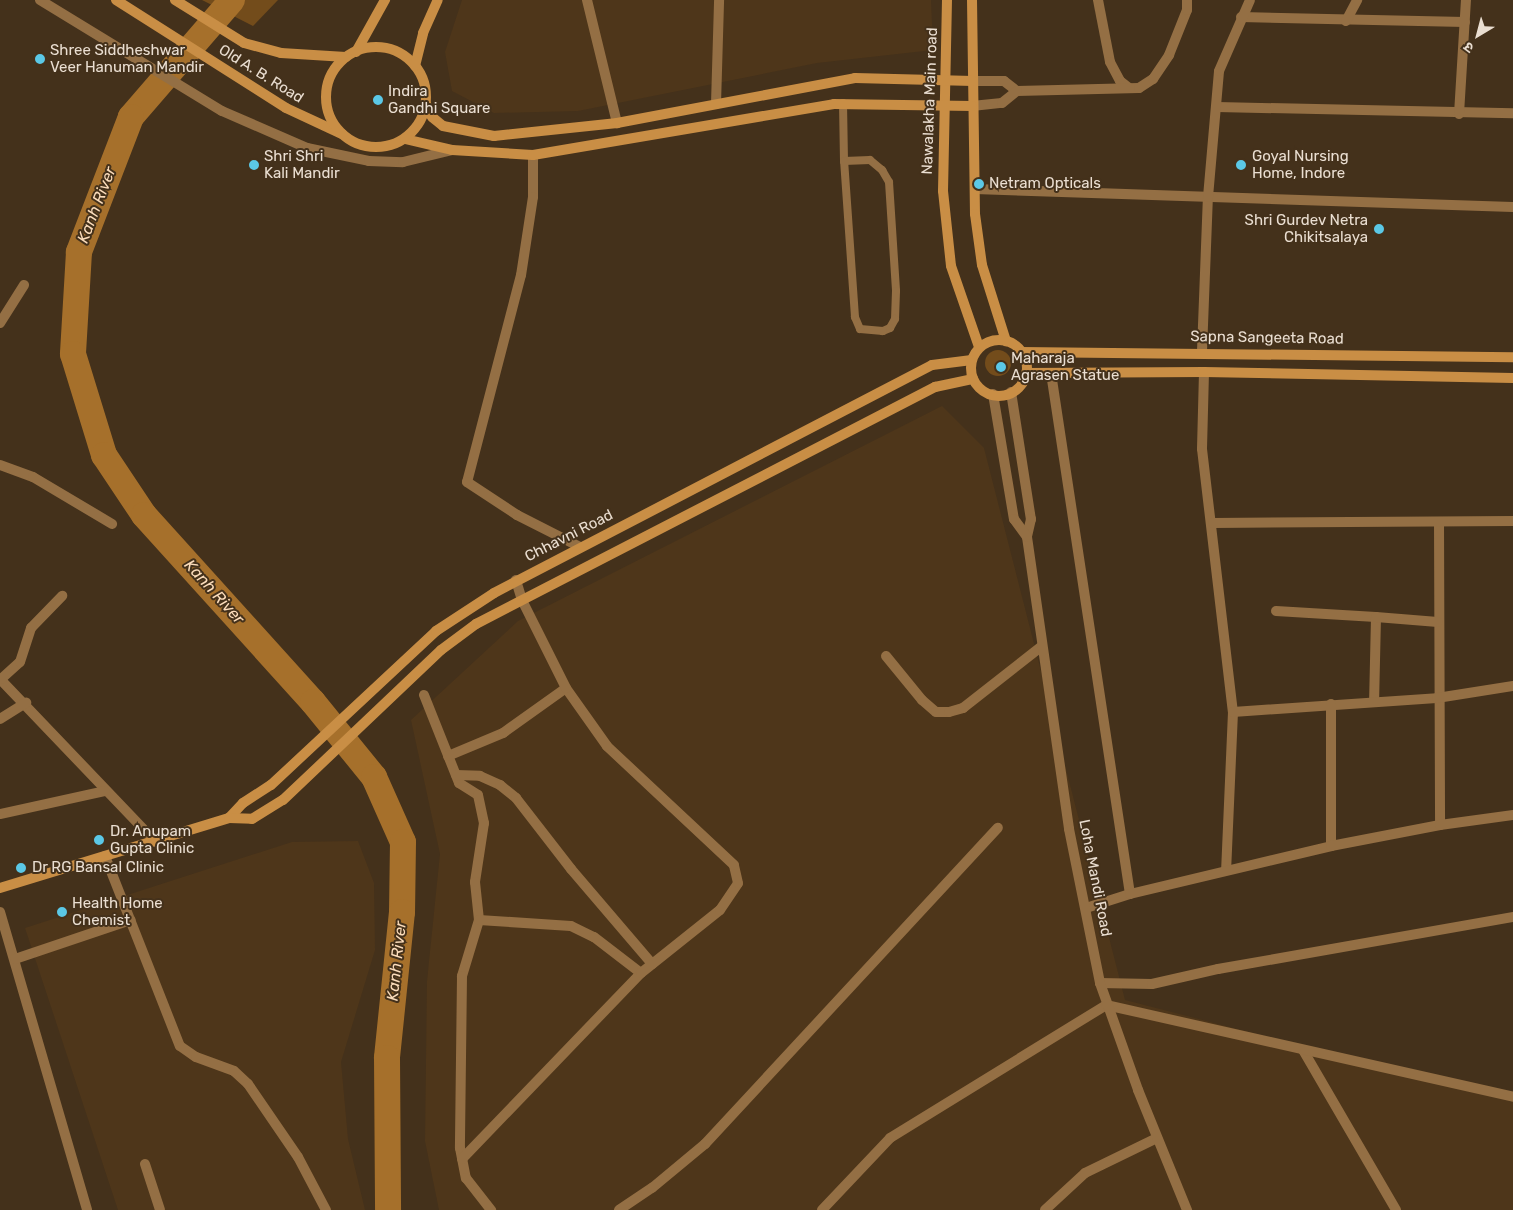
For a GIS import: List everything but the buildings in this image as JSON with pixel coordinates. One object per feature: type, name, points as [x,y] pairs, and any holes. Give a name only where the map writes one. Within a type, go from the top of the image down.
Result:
[{"type":"main road","name":"Old A. B. Road","points":[[116,0],[286,108],[343,135],[357,144],[373,147],[390,146],[405,139]]},
{"type":"main road","name":"Old A. B. Road","points":[[175,0],[244,43],[281,52],[346,57]]},
{"type":"main road","points":[[356,52],[385,0]]},
{"type":"main road","points":[[414,66],[423,33],[438,0]]},
{"type":"main road","name":"Nawalakha Main road","points":[[947,0],[948,47],[942,108],[943,191],[950,266],[980,347]]},
{"type":"main road","points":[[972,0],[972,106],[975,189],[982,265],[1006,341],[1021,352],[1026,373],[1022,384],[1011,392],[994,394],[978,387],[973,379],[972,360],[980,347],[987,342],[1006,341]]},
{"type":"main road","name":"Old A. B. Road","points":[[343,135],[331,119],[326,92],[330,78],[346,57],[356,52],[380,48],[393,50],[414,66],[422,78],[426,104]]},
{"type":"main road","points":[[426,104],[432,117],[443,126],[487,135],[617,123],[855,78],[944,82],[973,81]]},
{"type":"main road","points":[[426,104],[422,118],[405,139],[452,150],[533,154],[843,103],[942,108],[972,106]]},
{"type":"main road","name":"Sapna Sangeeta Road","points":[[1021,352],[1202,351],[1513,357]]},
{"type":"main road","name":"Chhavni Road","points":[[229,818],[243,803],[271,785],[436,630],[516,580],[932,364],[972,360]]},
{"type":"main road","points":[[1026,373],[1204,372],[1513,378]]},
{"type":"main road","name":"Chhavni Road","points":[[0,888],[156,842],[229,818],[252,819],[283,800],[428,663],[476,624],[935,387],[973,379]]},
{"type":"main road","points":[[414,650],[428,663]]},
{"type":"street","points":[[40,0],[222,111],[307,148],[369,162],[403,162],[452,150]]},
{"type":"street","points":[[586,0],[617,123]]},
{"type":"street","points":[[716,104],[719,0]]},
{"type":"street","points":[[1098,0],[1110,62],[1120,81],[1130,88]]},
{"type":"street","points":[[972,106],[1002,103],[1017,91],[1139,88],[1153,79],[1168,54],[1187,10],[1187,0]]},
{"type":"street","points":[[1202,351],[1208,197],[1220,71],[1241,17],[1250,0]]},
{"type":"street","points":[[1346,21],[1357,0]]},
{"type":"street","points":[[1459,114],[1466,0]]},
{"type":"street","points":[[1241,17],[1346,21],[1465,22]]},
{"type":"street","points":[[973,81],[1004,81],[1017,91]]},
{"type":"street","points":[[1217,106],[1459,114],[1513,113]]},
{"type":"street","points":[[533,154],[533,198],[521,275],[467,482],[517,515],[580,547]]},
{"type":"street","points":[[975,189],[1513,207]]},
{"type":"street","points":[[0,323],[24,285]]},
{"type":"street","points":[[1204,372],[1202,449],[1213,523],[1233,712],[1226,870]]},
{"type":"street","points":[[1050,373],[1130,894]]},
{"type":"street","points":[[1011,392],[1031,518],[1027,537]]},
{"type":"street","points":[[994,394],[1014,519],[1027,537]]},
{"type":"street","points":[[0,464],[33,477],[112,524]]},
{"type":"street","points":[[1213,523],[1513,521]]},
{"type":"street","points":[[1439,522],[1437,698],[1440,825]]},
{"type":"street","name":"Loha Mandi Road","points":[[1027,537],[1069,829],[1100,983],[1106,1005],[1157,1138],[1188,1210]]},
{"type":"street","points":[[462,1159],[641,973],[720,910],[738,883],[734,865],[608,746],[566,688],[522,600],[516,580]]},
{"type":"street","points":[[62,596],[31,628],[20,662],[0,679],[26,703],[105,791],[156,842]]},
{"type":"street","points":[[1276,612],[1438,622]]},
{"type":"street","points":[[1374,702],[1376,617]]},
{"type":"street","points":[[886,656],[922,700],[936,712],[949,712],[963,708],[1042,646]]},
{"type":"street","points":[[1233,712],[1437,698],[1513,686]]},
{"type":"street","points":[[448,756],[504,733],[566,688]]},
{"type":"street","points":[[424,695],[459,783],[478,795],[484,823],[475,882],[479,920],[462,976],[460,1088],[462,1159],[466,1178],[491,1210]]},
{"type":"street","points":[[0,719],[26,703]]},
{"type":"street","points":[[1331,704],[1331,846]]},
{"type":"street","points":[[456,775],[480,776],[500,785],[516,798],[571,869],[652,964]]},
{"type":"street","points":[[0,814],[105,791]]},
{"type":"street","points":[[1086,908],[1130,894],[1331,846],[1440,825],[1513,815]]},
{"type":"street","points":[[619,1210],[652,1188],[705,1144],[998,828]]},
{"type":"street","points":[[105,856],[180,1046],[196,1057],[234,1071],[248,1084],[298,1157],[326,1210]]},
{"type":"street","points":[[0,912],[87,1210]]},
{"type":"street","points":[[1100,983],[1152,984],[1218,969],[1513,917]]},
{"type":"street","points":[[15,959],[131,920]]},
{"type":"street","points":[[479,920],[571,926],[594,937],[641,973]]},
{"type":"street","points":[[822,1210],[890,1138],[1106,1005],[1513,1097]]},
{"type":"street","points":[[1303,1050],[1396,1210]]},
{"type":"street","points":[[1045,1210],[1084,1173],[1157,1138]]},
{"type":"street","points":[[145,1164],[160,1210]]},
{"type":"lane","points":[[843,103],[844,161],[855,318],[860,329],[883,331],[890,328],[895,319],[896,291],[889,182],[882,170],[870,160],[844,161]]},
{"type":"shaded area","points":[[202,0],[278,0],[253,26]]},
{"type":"shaded area","points":[[462,0],[931,0],[933,50],[817,63],[578,111],[494,113],[452,91],[445,52]]},
{"type":"shaded area","points":[[998,350],[1008,353],[1011,363],[1008,373],[998,376],[988,373],[985,363],[988,353]]},
{"type":"shaded area","points":[[942,406],[984,448],[1125,1000],[1513,1100],[1513,1210],[439,1210],[425,1141],[427,981],[440,854],[411,720],[518,621]]},
{"type":"shaded area","points":[[358,841],[374,883],[375,950],[341,1062],[348,1139],[365,1210],[118,1210],[25,928],[292,842]]},
{"type":"waterway","name":"Kanh River","points":[[232,0],[131,117],[79,252],[73,354],[104,455],[144,515],[313,702],[374,777],[403,842],[402,912],[387,1058],[388,1210]]},
{"type":"place","name":"Shree Siddheshwar Veer Hanuman Mandir","points":[[40,59]]},
{"type":"place","name":"Indira Gandhi Square","points":[[378,100]]},
{"type":"place","name":"Shri Shri Kali Mandir","points":[[254,165]]},
{"type":"place","name":"Goyal Nursing Home, Indore","points":[[1241,165]]},
{"type":"place","name":"Netram Opticals","points":[[979,184]]},
{"type":"place","name":"Shri Gurdev Netra Chikitsalaya","points":[[1379,229]]},
{"type":"place","name":"Maharaja Agrasen Statue","points":[[1001,367]]},
{"type":"place","name":"Dr. Anupam Gupta Clinic","points":[[99,840]]},
{"type":"place","name":"Dr RG Bansal Clinic","points":[[21,868]]},
{"type":"place","name":"Health Home Chemist","points":[[62,912]]}]
